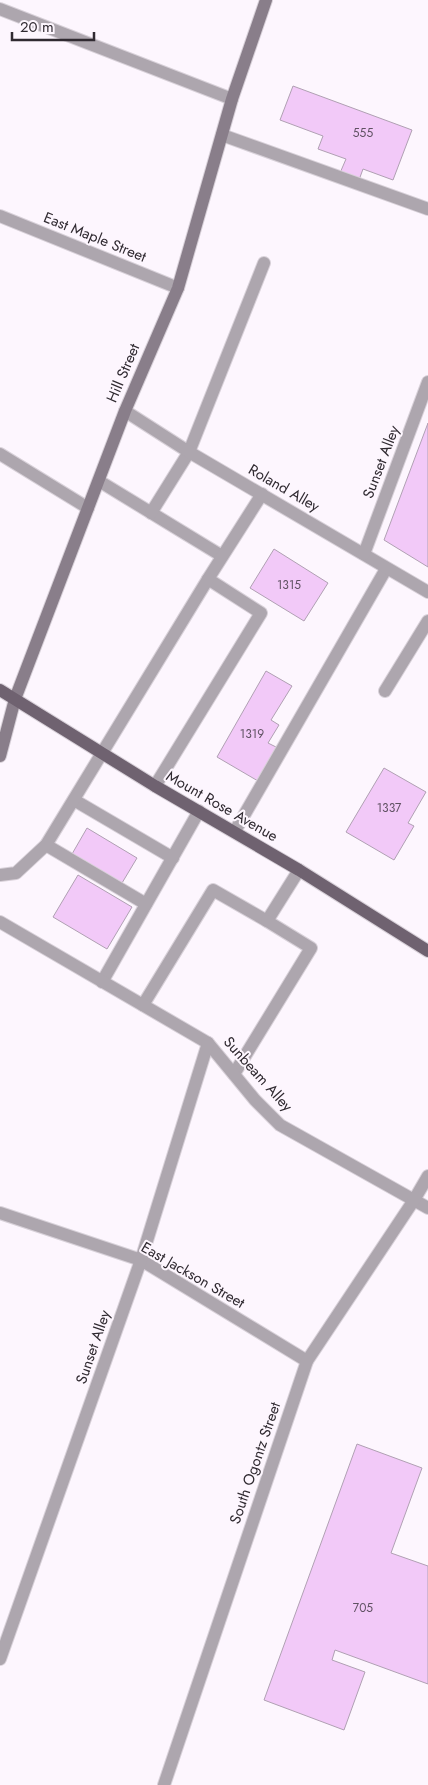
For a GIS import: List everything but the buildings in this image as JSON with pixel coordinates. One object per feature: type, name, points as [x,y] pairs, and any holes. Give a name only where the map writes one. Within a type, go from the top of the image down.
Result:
[{"type":"main road","name":"Hill Street","points":[[0,756],[15,699],[125,411],[178,288],[232,99],[266,0]]},
{"type":"main road","name":"Mount Rose Avenue","points":[[0,690],[154,786],[235,831],[299,870],[428,951]]},
{"type":"street","points":[[0,9],[232,99]]},
{"type":"street","points":[[222,135],[428,208]]},
{"type":"street","name":"East Maple Street","points":[[0,216],[178,288]]},
{"type":"street","points":[[151,513],[189,452],[264,263]]},
{"type":"street","name":"Sunset Alley","points":[[364,554],[428,382]]},
{"type":"street","name":"Roland Alley","points":[[125,411],[189,452],[428,592]]},
{"type":"street","points":[[0,454],[88,508]]},
{"type":"street","points":[[99,481],[222,556]]},
{"type":"street","points":[[0,875],[16,873],[46,845],[222,556],[262,494]]},
{"type":"street","points":[[235,831],[386,569]]},
{"type":"street","points":[[154,786],[261,614],[208,579]]},
{"type":"street","points":[[385,691],[428,621]]},
{"type":"street","points":[[74,800],[172,858]]},
{"type":"street","points":[[102,982],[199,811]]},
{"type":"street","points":[[46,845],[146,904]]},
{"type":"street","points":[[267,921],[299,870]]},
{"type":"street","points":[[143,1005],[213,890],[311,948],[234,1074]]},
{"type":"street","name":"Sunbeam Alley","points":[[0,922],[208,1043],[255,1100],[280,1125],[428,1208]]},
{"type":"street","name":"Sunset Alley","points":[[0,1659],[141,1260],[208,1043]]},
{"type":"street","name":"South Ogontz Street","points":[[164,1785],[307,1360],[428,1176]]},
{"type":"street","name":"East Jackson Street","points":[[0,1213],[141,1260],[307,1360]]}]
